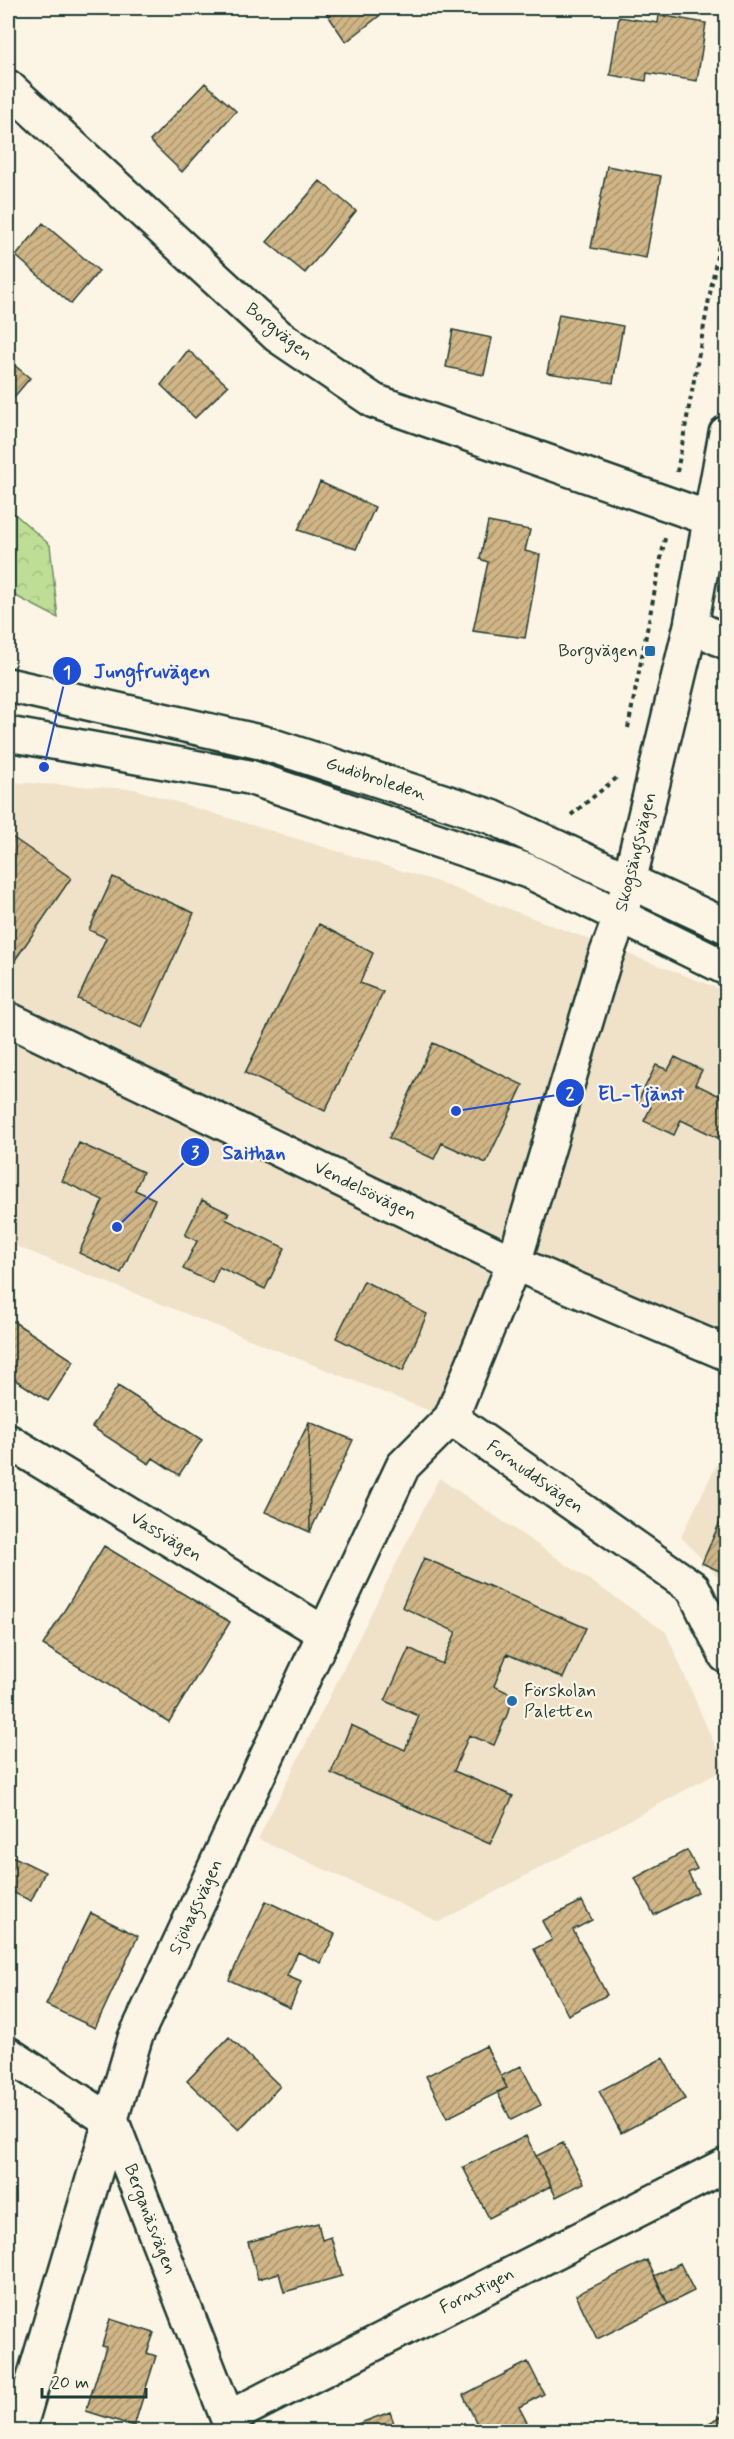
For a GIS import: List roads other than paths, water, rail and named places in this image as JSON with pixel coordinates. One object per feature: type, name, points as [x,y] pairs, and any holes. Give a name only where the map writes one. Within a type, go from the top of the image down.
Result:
[{"type":"street","name":"Borgvägen","points":[[8,87],[278,336],[374,402],[711,519]]},
{"type":"street","name":"Skogsängsvägen","points":[[514,1263],[604,961],[621,915],[691,625],[726,433]]},
{"type":"street","points":[[691,625],[726,642]]},
{"type":"street","name":"Gudöbroleden","points":[[8,685],[264,743],[492,817],[630,879],[726,926]]},
{"type":"street","name":"Gudöbroleden","points":[[8,734],[249,777],[518,867],[621,915],[726,968]]},
{"type":"street","name":"Vendelsövägen","points":[[8,1019],[514,1263],[726,1353]]},
{"type":"street","points":[[452,1418],[514,1263]]},
{"type":"street","name":"Sjöhagsvägen","points":[[18,2432],[112,2122],[135,2038],[403,1466],[452,1418]]},
{"type":"street","name":"Fornuddsvägen","points":[[452,1418],[693,1588],[726,1656]]},
{"type":"street","name":"Vassvägen","points":[[8,1441],[324,1633]]},
{"type":"street","points":[[8,2054],[112,2122]]},
{"type":"street","name":"Berganäsvägen","points":[[112,2122],[231,2425]]},
{"type":"street","name":"Fornstigen","points":[[231,2425],[726,2165]]},
{"type":"place","name":"Borgvägen","points":[[650,651]]},
{"type":"place","name":"Jungfruvägen","points":[[44,767]]},
{"type":"place","name":"EL-Tjänst","points":[[456,1111]]},
{"type":"place","name":"Saithan","points":[[117,1227]]},
{"type":"place","name":"Förskolan Paletten","points":[[512,1701]]}]
